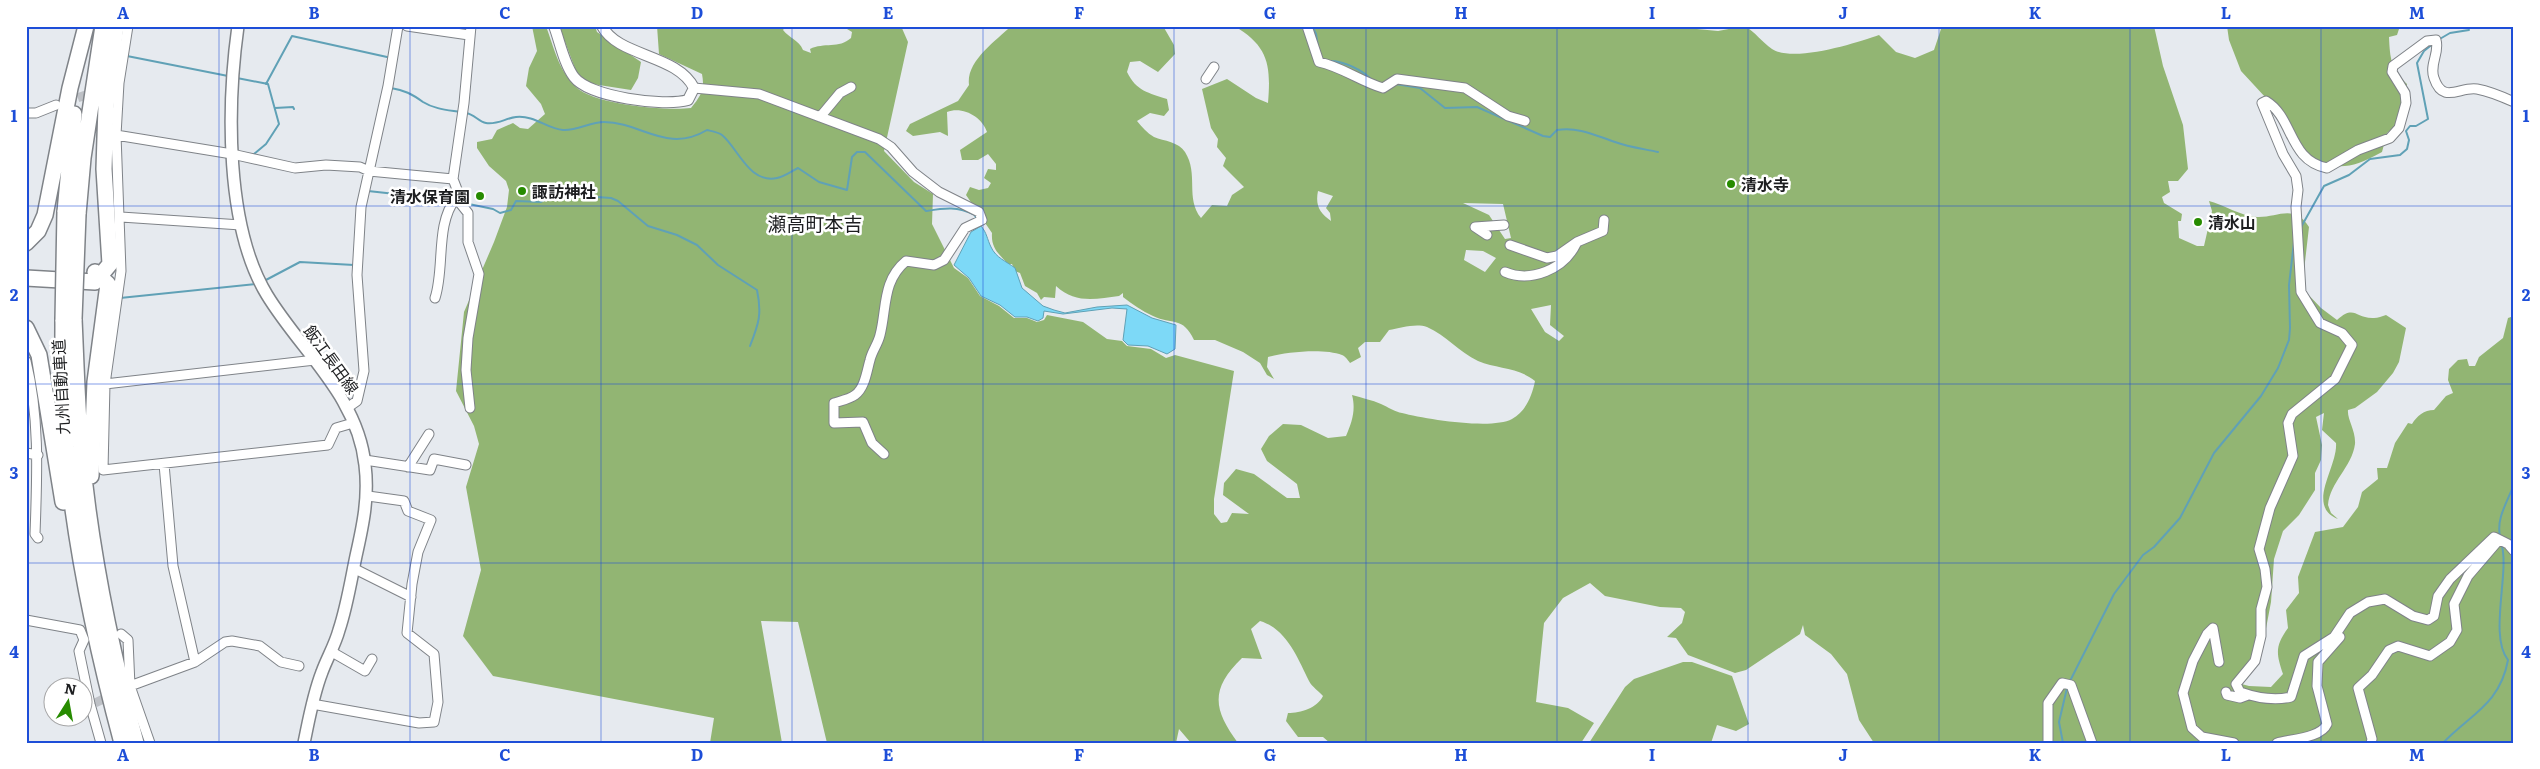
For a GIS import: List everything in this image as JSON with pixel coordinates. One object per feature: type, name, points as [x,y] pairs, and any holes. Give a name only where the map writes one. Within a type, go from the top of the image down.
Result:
[{"type":"highway","name":"九州自動車道","points":[[87,26],[72,129],[72,213],[66,448],[82,566],[103,671],[122,743]]},
{"type":"highway","points":[[26,243],[38,230],[45,215],[70,88],[87,26]]},
{"type":"highway","name":"九州自動車道","points":[[72,213],[83,158],[103,26]]},
{"type":"highway","points":[[26,278],[95,282],[110,264],[104,169],[106,106],[116,26]]},
{"type":"highway","points":[[26,270],[96,272],[108,284],[95,382],[92,469],[88,502]]},
{"type":"highway","name":"九州自動車道","points":[[69,320],[81,449],[97,566],[116,668],[136,743]]},
{"type":"highway","points":[[26,328],[38,355],[62,494],[88,618],[103,671]]},
{"type":"main road","name":"飯江長田線","points":[[238,26],[232,80],[232,154],[241,225],[252,262],[266,294],[332,382],[347,408],[364,460],[368,496],[340,628],[332,652],[322,672],[312,704],[304,743]]},
{"type":"street","points":[[128,26],[119,84],[116,135],[121,217],[121,271],[105,384],[103,470],[328,445],[336,428],[353,423]]},
{"type":"street","points":[[347,408],[357,401],[364,371],[357,275],[361,207],[388,86],[398,26]]},
{"type":"street","points":[[407,26],[470,30],[464,103],[453,179],[458,192],[450,206],[446,219],[436,298]]},
{"type":"street","points":[[554,26],[573,76],[585,87],[611,95],[674,103],[688,100],[694,88]]},
{"type":"street","points":[[602,26],[612,38],[682,71],[694,88],[759,94],[773,101],[820,116],[879,139],[891,147],[913,172],[939,192],[979,212],[982,220],[965,228],[944,260],[934,265],[906,261],[895,270],[888,285],[886,314],[880,338],[872,352],[864,382],[857,394],[834,403],[834,423],[863,422],[872,443],[884,454]]},
{"type":"street","points":[[1307,26],[1319,62],[1337,66],[1370,84],[1383,88],[1397,79],[1466,88],[1508,116],[1525,121]]},
{"type":"street","points":[[2514,102],[2474,89],[2455,94],[2444,92],[2434,80],[2432,67],[2438,48],[2436,40],[2427,41],[2393,66],[2392,72],[2405,93],[2406,103],[2399,128],[2390,138],[2358,150],[2328,168],[2317,166],[2301,153],[2292,140],[2277,108],[2266,101],[2262,103],[2283,154],[2296,176],[2301,292],[2320,323],[2342,333],[2352,345],[2335,379],[2292,414],[2288,423],[2293,456],[2270,508],[2259,549],[2265,569],[2267,587],[2261,608],[2261,636],[2256,661],[2236,684],[2240,692],[2249,695],[2281,700],[2291,697],[2304,656],[2334,637],[2350,613],[2368,602],[2385,600],[2414,616],[2428,620],[2434,616],[2438,596],[2450,579],[2494,537],[2498,541],[2508,544],[2514,551]]},
{"type":"street","points":[[1206,79],[1214,67]]},
{"type":"street","points":[[109,87],[119,84]]},
{"type":"street","points":[[820,116],[840,93],[851,87]]},
{"type":"street","points":[[26,113],[36,113],[56,104]]},
{"type":"street","points":[[116,135],[232,154],[294,168],[326,165],[360,167],[369,170],[453,179]]},
{"type":"street","points":[[456,198],[468,212],[468,242],[479,274],[468,338],[466,370],[470,408]]},
{"type":"street","points":[[121,217],[241,225]]},
{"type":"street","points":[[1510,245],[1547,258],[1557,256],[1577,242],[1603,231],[1604,220]]},
{"type":"street","points":[[1487,235],[1475,227],[1504,225]]},
{"type":"street","points":[[1505,272],[1518,277],[1532,277],[1549,269],[1570,255],[1577,242]]},
{"type":"street","points":[[105,384],[315,360]]},
{"type":"street","points":[[26,362],[31,380],[38,455],[35,534],[38,538]]},
{"type":"street","points":[[408,467],[429,434]]},
{"type":"street","points":[[26,453],[38,455]]},
{"type":"street","points":[[364,460],[430,470],[434,459],[466,465]]},
{"type":"street","points":[[164,464],[173,566],[195,662]]},
{"type":"street","points":[[312,704],[419,723],[434,722],[438,702],[434,654],[407,633],[418,552],[431,520],[408,511],[404,501],[368,496]]},
{"type":"street","points":[[2371,743],[2372,739],[2358,688],[2372,675],[2389,650],[2398,646],[2430,656],[2450,642],[2457,630],[2454,604],[2468,576],[2498,541]]},
{"type":"street","points":[[353,568],[411,597]]},
{"type":"street","points":[[26,620],[80,630],[84,640],[79,651],[101,743]]},
{"type":"street","points":[[2277,743],[2318,733],[2325,728],[2327,724],[2317,686],[2318,662],[2342,635],[2344,624]]},
{"type":"street","points":[[2219,662],[2213,628],[2193,661],[2182,693],[2192,728],[2202,737],[2234,743]]},
{"type":"street","points":[[121,634],[128,640],[130,686],[150,743]]},
{"type":"street","points":[[130,686],[195,662],[225,642],[232,641],[260,646],[281,662],[299,666]]},
{"type":"street","points":[[332,652],[365,671],[372,659]]},
{"type":"street","points":[[2048,743],[2048,703],[2062,683],[2071,684],[2092,743]]},
{"type":"street","points":[[2226,692],[2227,695],[2240,698],[2249,695]]},
{"type":"green space","points":[[532,26],[546,26],[565,74],[576,87],[585,93],[598,98],[631,105],[680,109],[691,108],[697,100],[703,84],[702,74],[659,54],[657,26],[786,26],[783,30],[785,33],[799,44],[803,50],[811,53],[810,49],[815,47],[842,43],[851,38],[852,32],[842,26],[901,26],[908,42],[884,151],[914,182],[933,194],[932,224],[954,268],[968,278],[980,296],[999,306],[1014,318],[1027,318],[1037,322],[1044,320],[1047,315],[1083,322],[1107,339],[1122,341],[1127,346],[1151,349],[1166,358],[1175,355],[1234,371],[1214,499],[1214,514],[1221,523],[1227,522],[1232,513],[1249,514],[1223,495],[1224,483],[1236,469],[1254,474],[1287,498],[1300,498],[1297,484],[1267,461],[1261,449],[1269,436],[1283,424],[1301,425],[1328,438],[1346,436],[1353,416],[1352,395],[1378,403],[1394,411],[1426,418],[1474,424],[1502,422],[1512,419],[1521,412],[1530,398],[1535,381],[1522,373],[1478,361],[1434,330],[1423,326],[1408,326],[1389,330],[1380,342],[1365,342],[1358,348],[1361,357],[1350,363],[1343,356],[1315,351],[1294,352],[1268,357],[1267,367],[1274,379],[1267,375],[1260,363],[1243,352],[1215,340],[1194,340],[1186,327],[1145,312],[1123,297],[1123,293],[1119,296],[1086,299],[1071,296],[1056,286],[1055,298],[1044,297],[1041,300],[1037,293],[1025,286],[1020,273],[1015,271],[1012,264],[1008,264],[996,250],[992,233],[966,195],[970,187],[979,190],[988,188],[991,183],[984,178],[988,169],[996,170],[996,164],[988,154],[978,160],[962,160],[960,150],[987,132],[985,127],[976,117],[959,110],[947,112],[948,136],[940,132],[913,136],[906,131],[910,124],[958,101],[969,85],[969,76],[977,60],[1011,26],[1163,26],[1174,45],[1175,54],[1158,72],[1140,61],[1130,62],[1127,72],[1139,87],[1149,93],[1167,99],[1169,110],[1164,116],[1150,113],[1137,121],[1154,137],[1175,144],[1185,152],[1191,169],[1194,202],[1201,218],[1212,205],[1227,206],[1232,195],[1244,187],[1223,166],[1226,158],[1217,147],[1218,139],[1211,128],[1202,89],[1227,79],[1256,98],[1268,103],[1269,78],[1265,58],[1261,49],[1254,41],[1234,26],[1665,26],[1718,31],[1745,26],[1772,49],[1782,53],[1809,53],[1856,43],[1879,35],[1896,52],[1915,58],[1934,50],[1942,26],[2154,26],[2163,66],[2183,125],[2188,169],[2178,181],[2168,181],[2170,192],[2162,197],[2164,203],[2182,214],[2181,221],[2178,221],[2179,238],[2197,246],[2204,246],[2212,211],[2209,201],[2239,213],[2257,217],[2285,213],[2297,215],[2309,227],[2302,288],[2321,308],[2337,320],[2348,313],[2368,318],[2386,315],[2406,328],[2399,362],[2393,373],[2377,392],[2355,408],[2348,410],[2355,444],[2350,460],[2333,489],[2328,505],[2331,513],[2338,519],[2329,513],[2324,505],[2323,496],[2333,463],[2336,443],[2322,430],[2324,413],[2316,417],[2322,445],[2321,460],[2315,473],[2315,490],[2299,515],[2283,531],[2274,559],[2271,602],[2264,639],[2234,682],[2249,686],[2271,687],[2283,674],[2278,650],[2288,628],[2286,610],[2299,593],[2298,577],[2315,532],[2343,527],[2358,507],[2362,492],[2378,479],[2377,468],[2387,468],[2395,443],[2408,423],[2412,424],[2421,414],[2434,410],[2446,396],[2453,393],[2448,380],[2449,369],[2458,360],[2467,359],[2469,366],[2475,366],[2479,357],[2503,338],[2508,318],[2514,316],[2514,743],[1874,743],[1859,720],[1847,674],[1831,654],[1805,635],[1803,625],[1800,634],[1746,670],[1735,673],[1688,655],[1676,638],[1667,637],[1682,623],[1685,612],[1681,608],[1660,607],[1605,596],[1590,583],[1563,598],[1544,623],[1536,702],[1568,708],[1594,723],[1581,743],[1330,743],[1323,737],[1298,737],[1286,721],[1288,713],[1313,707],[1323,696],[1310,683],[1296,654],[1284,638],[1278,631],[1260,621],[1251,629],[1262,659],[1242,658],[1224,680],[1220,690],[1220,709],[1224,720],[1238,743],[1191,743],[1179,729],[1176,743],[827,743],[798,622],[761,621],[782,743],[710,743],[714,718],[493,676],[463,636],[481,570],[466,487],[479,444],[474,426],[456,391],[464,312],[507,207],[509,190],[506,181],[489,166],[477,148],[477,142],[492,139],[497,130],[513,123],[520,128],[528,129],[545,114],[541,104],[526,86],[529,68],[537,51]],"holes":[[[1318,191],[1333,196],[1326,208],[1330,213],[1331,221],[1319,209],[1317,201]],[[1463,203],[1503,204],[1511,238],[1505,239],[1489,215]],[[1466,250],[1483,251],[1496,258],[1485,272],[1464,260]],[[1551,305],[1550,325],[1564,336],[1559,341],[1545,332],[1531,309]]]},
{"type":"green space","points":[[559,26],[595,26],[597,32],[641,62],[638,78],[631,90],[586,83],[576,71]]},
{"type":"green space","points":[[2227,26],[2400,26],[2397,35],[2389,37],[2392,63],[2407,84],[2403,119],[2387,133],[2382,152],[2361,162],[2345,166],[2328,165],[2305,160],[2266,98],[2241,71],[2229,40]]},
{"type":"green space","points":[[1683,662],[1692,662],[1732,676],[1749,724],[1736,731],[1717,725],[1711,743],[1589,743],[1625,687],[1634,679]]},
{"type":"water","points":[[981,226],[993,251],[998,257],[1015,268],[1022,288],[1043,306],[1065,313],[1097,307],[1127,305],[1152,318],[1176,325],[1175,349],[1167,354],[1148,346],[1128,345],[1123,340],[1127,309],[1112,308],[1063,314],[1044,311],[1043,318],[1038,321],[1027,317],[1015,317],[1000,305],[981,296],[969,278],[954,265],[971,232]]},
{"type":"waterway","points":[[1312,26],[1316,34],[1318,47]]},
{"type":"waterway","points":[[2438,40],[2450,33],[2469,30]]},
{"type":"waterway","points":[[266,84],[292,36],[387,57]]},
{"type":"waterway","points":[[2300,229],[2324,186],[2349,175],[2370,159],[2400,155],[2407,149],[2409,140],[2406,131],[2410,126],[2416,126],[2428,119],[2417,63],[2424,51],[2434,43]]},
{"type":"waterway","points":[[127,56],[228,76]]},
{"type":"waterway","points":[[1330,61],[1352,67],[1372,80]]},
{"type":"waterway","points":[[237,78],[268,84],[279,124],[266,144],[254,154]]},
{"type":"waterway","points":[[1396,84],[1420,88],[1445,108],[1477,107],[1543,136],[1550,137],[1557,130],[1573,130],[1587,132],[1625,145],[1658,152]]},
{"type":"waterway","points":[[391,88],[408,93],[432,106],[460,112]]},
{"type":"waterway","points":[[275,108],[293,107],[294,109]]},
{"type":"waterway","points":[[466,113],[486,123],[523,117],[563,130],[599,122],[617,123],[654,135],[679,139],[693,137],[707,130],[717,132],[728,141],[745,164],[759,176],[777,178],[798,168],[819,182],[847,190],[852,157],[857,152],[865,152],[926,211],[957,209],[975,215],[976,219]]},
{"type":"waterway","points":[[368,191],[450,200]]},
{"type":"waterway","points":[[464,203],[493,209],[500,213],[511,210],[516,201],[541,202],[555,194],[611,198],[618,201],[648,226],[677,235],[697,245],[718,265],[757,290],[759,318],[750,346]]},
{"type":"waterway","points":[[2070,681],[2114,594],[2143,555],[2154,547],[2180,518],[2214,453],[2261,396],[2278,368],[2289,340],[2289,285],[2294,242]]},
{"type":"waterway","points":[[264,281],[300,262],[354,265]]},
{"type":"waterway","points":[[120,298],[257,284]]},
{"type":"waterway","points":[[2500,536],[2501,516],[2514,484]]},
{"type":"waterway","points":[[2443,743],[2483,707],[2491,698],[2504,675],[2508,660],[2500,636],[2503,573],[2502,546]]},
{"type":"waterway","points":[[2063,743],[2059,722],[2067,688]]},
{"type":"tunnel","points":[[65,102],[95,92]]},
{"type":"tunnel","points":[[95,703],[112,695]]},
{"type":"place","name":"清水寺","points":[[1731,184]]},
{"type":"place","name":"諏訪神社","points":[[522,191]]},
{"type":"place","name":"清水保育園","points":[[480,196]]},
{"type":"place","name":"清水山","points":[[2198,222]]},
{"type":"district","name":"瀬高町本吉","points":[[815,223]]}]
